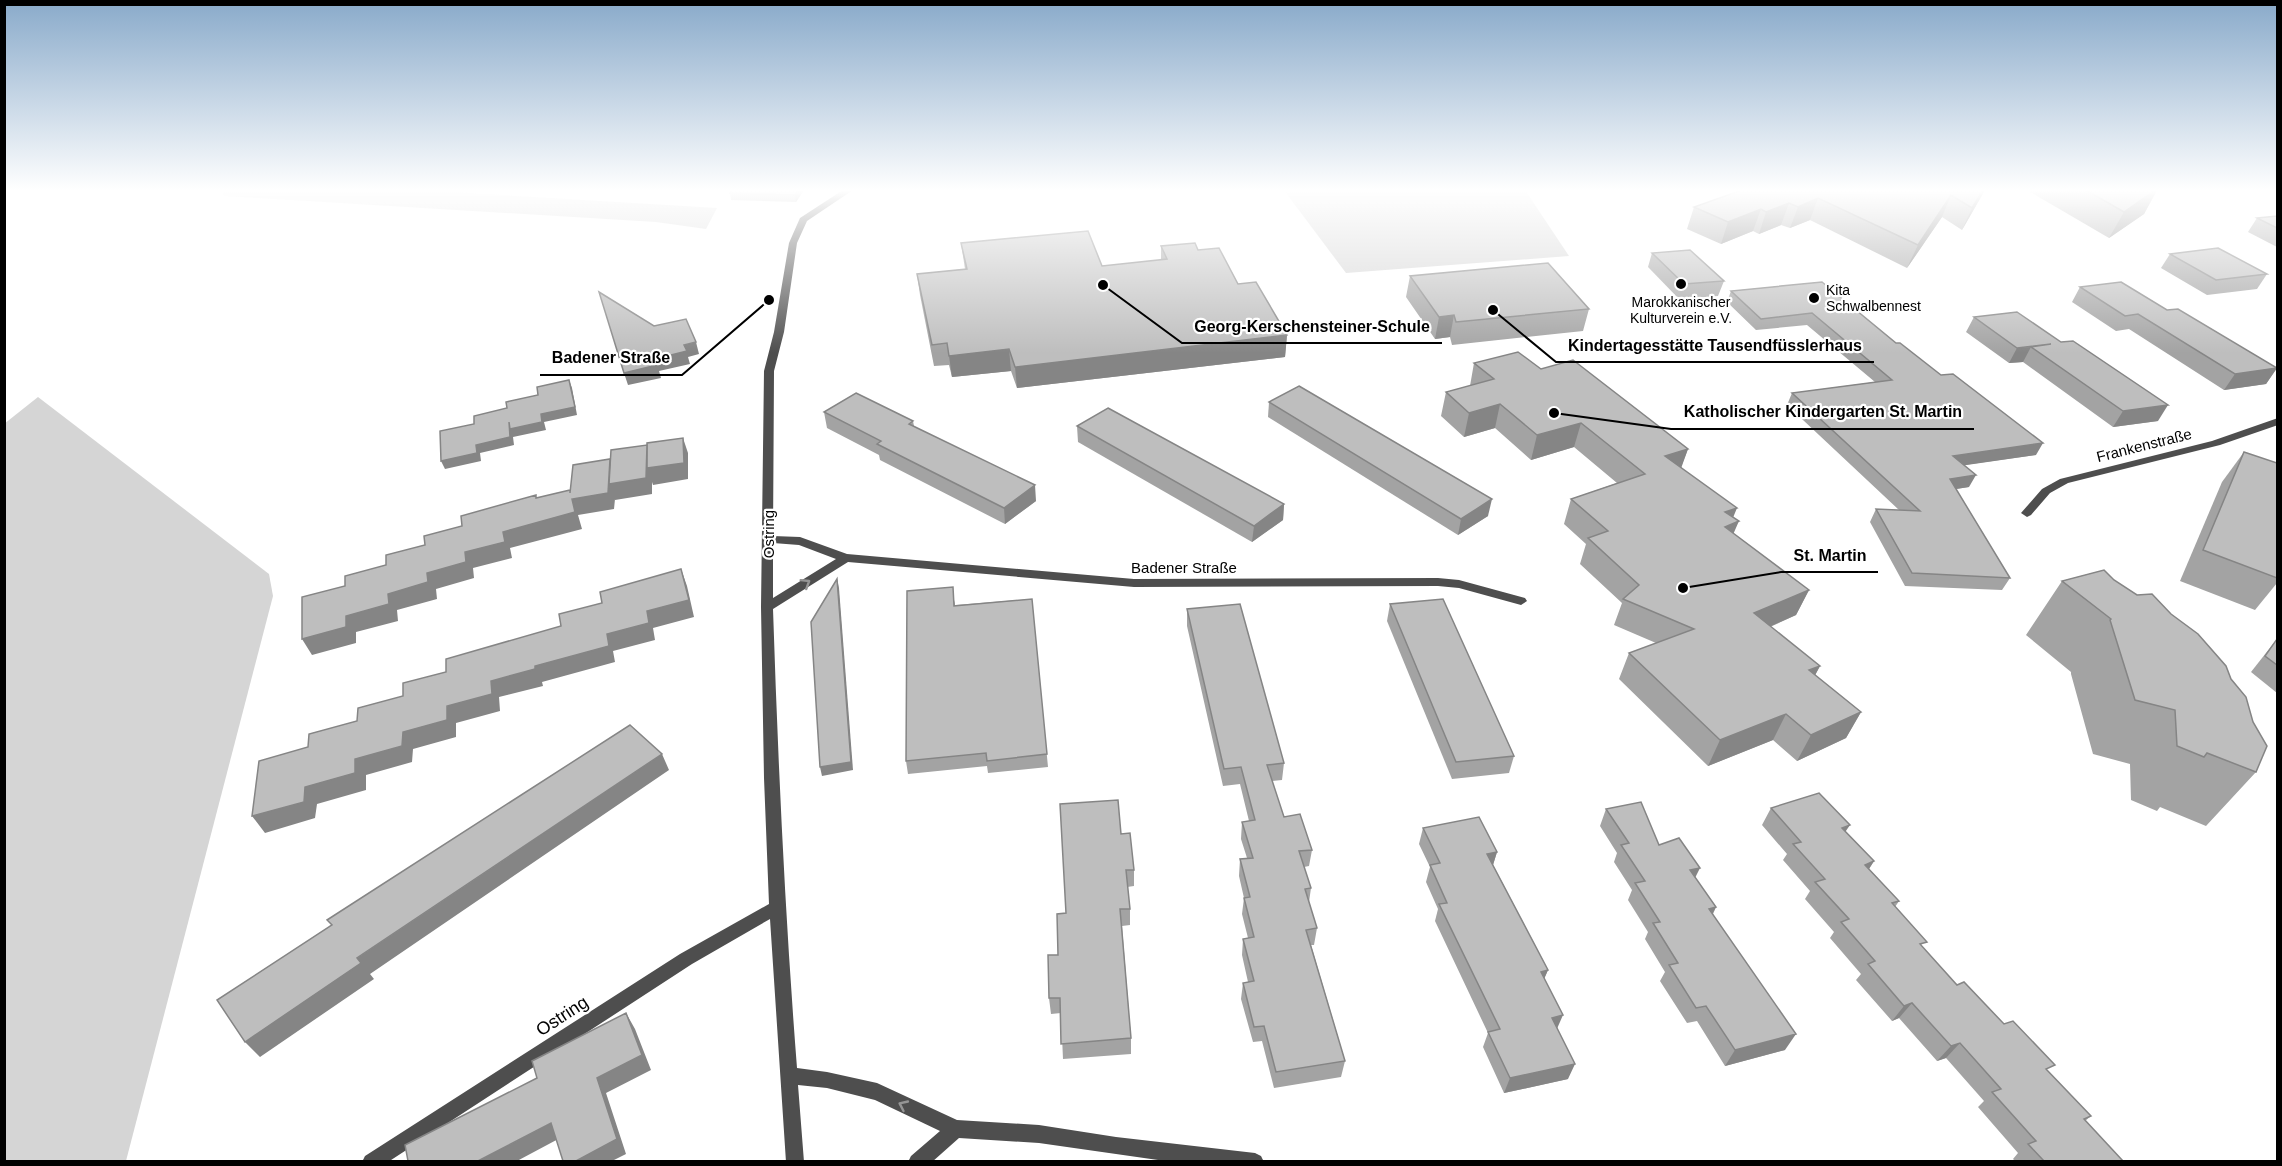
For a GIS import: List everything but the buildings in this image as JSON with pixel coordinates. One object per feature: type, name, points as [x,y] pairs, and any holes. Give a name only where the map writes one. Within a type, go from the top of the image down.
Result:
[{"type":"street","name":"Ostring","points":[[793,244],[779,332],[769,371],[766,607],[777,907],[795,1161]]},
{"type":"street","name":"Frankenstraße","points":[[2027,513],[2046,491],[2064,481],[2217,443],[2277,421]]},
{"type":"street","name":"Badener Straße","points":[[768,539],[800,541],[846,558],[1134,583],[1438,582],[1459,584],[1521,601]]},
{"type":"street","points":[[766,607],[846,558]]},
{"type":"street","name":"Ostring","points":[[371,1161],[686,959],[777,907]]},
{"type":"street","points":[[789,1076],[827,1080],[877,1092],[956,1129],[1039,1134],[1116,1146],[1255,1161]]},
{"type":"street","points":[[917,1161],[956,1129]]},
{"type":"shaded area","points":[[1325,244],[1561,244],[1569,256],[1346,273]]},
{"type":"shaded area","points":[[38,397],[269,574],[273,596],[126,1161],[5,1161],[4,424]]},
{"type":"place","name":"Marokkanischer Kulturverein e.V.","points":[[1681,284]]},
{"type":"place","name":"Georg-Kerschensteiner-Schule","points":[[1103,285]]},
{"type":"place","name":"Kita Schwalbennest","points":[[1814,298]]},
{"type":"place","name":"Badener Straße","points":[[769,300]]},
{"type":"place","name":"Kindertagesstätte Tausendfüsslerhaus","points":[[1493,310]]},
{"type":"place","name":"Katholischer Kindergarten St. Martin","points":[[1554,413]]},
{"type":"place","name":"St. Martin","points":[[1683,588]]}]
